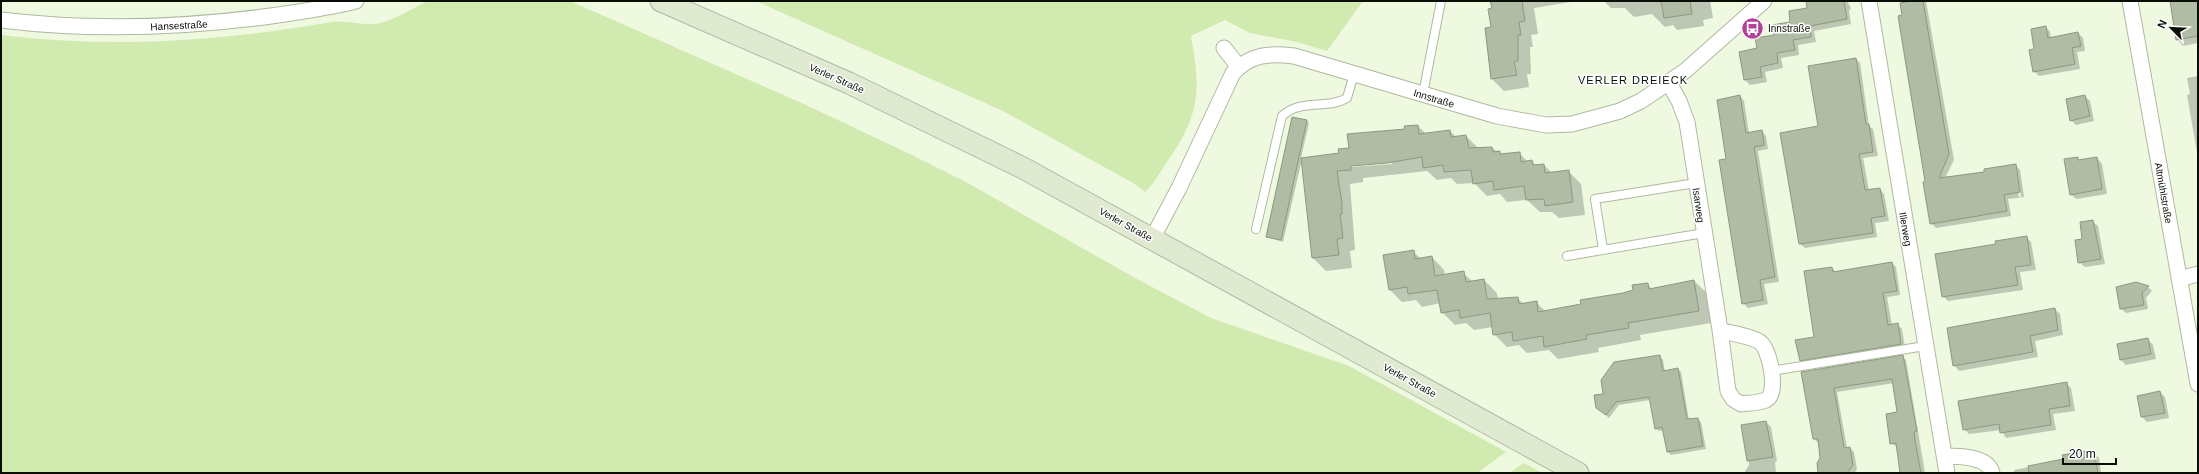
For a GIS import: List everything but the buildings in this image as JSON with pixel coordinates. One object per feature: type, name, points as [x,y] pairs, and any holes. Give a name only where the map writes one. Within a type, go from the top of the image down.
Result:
[{"type":"main road","name":"Verler Straße","points":[[661,1],[768,47],[907,110],[1041,178],[1578,473]]},
{"type":"street","name":"Hansestraße","points":[[1,20],[88,27],[158,27],[236,21],[356,1]]},
{"type":"street","name":"Innstraße","points":[[1152,239],[1179,188],[1226,85],[1239,67],[1254,59],[1272,53],[1294,56],[1497,116],[1546,125],[1572,124],[1620,111],[1641,101],[1669,84],[1764,1]]},
{"type":"street","name":"Illerweg","points":[[1868,1],[1947,473]]},
{"type":"street","name":"Altmühlstraße","points":[[2130,1],[2198,384]]},
{"type":"street","points":[[1224,48],[1239,67]]},
{"type":"street","name":"Isarweg","points":[[1669,84],[1679,100],[1687,122],[1720,330],[1728,391],[1733,399],[1741,404],[1766,400],[1772,394],[1774,384],[1766,348],[1760,342],[1720,330]]},
{"type":"street","points":[[2179,279],[2198,274]]},
{"type":"street","points":[[1944,456],[1962,457],[1975,460],[1986,464],[1992,473]]},
{"type":"lane","points":[[1423,94],[1440,1]]},
{"type":"lane","points":[[1256,229],[1282,116],[1288,110],[1305,104],[1338,103],[1348,98],[1354,74]]},
{"type":"lane","points":[[1603,249],[1595,199],[1696,184]]},
{"type":"lane","points":[[1567,256],[1704,233]]},
{"type":"lane","points":[[1771,371],[1925,346]]},
{"type":"green space","points":[[427,1],[570,1],[804,104],[912,155],[966,182],[1135,278],[1211,318],[1349,366],[1506,452],[1477,473],[1,473],[1,35],[84,42],[167,41],[208,38],[291,29],[332,22],[369,24],[380,23],[394,18]]},
{"type":"green space","points":[[756,1],[1363,1],[1327,51],[1297,42],[1250,33],[1225,20],[1191,36],[1197,88],[1192,116],[1178,145],[1154,182],[1145,192],[1135,184],[1003,111]]},
{"type":"green space","points":[[1524,463],[1542,473],[1509,473]]},
{"type":"place","name":"Innstraße","points":[[1752,28]]},
{"type":"district","name":"VERLER DREIECK","points":[[1633,80]]}]
